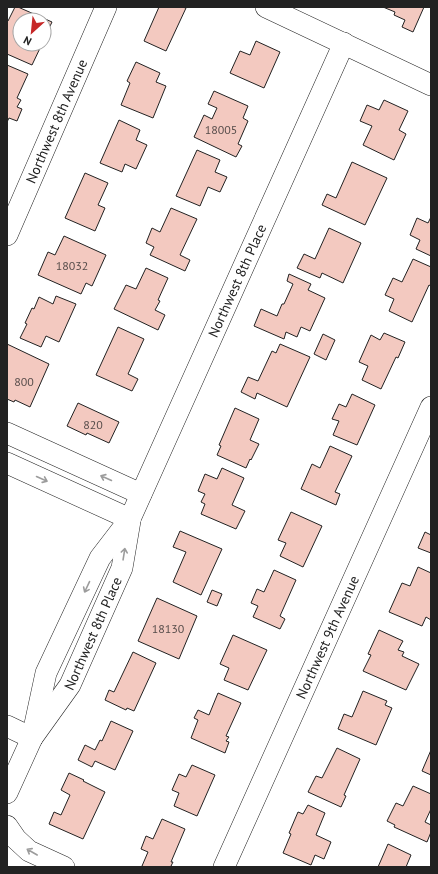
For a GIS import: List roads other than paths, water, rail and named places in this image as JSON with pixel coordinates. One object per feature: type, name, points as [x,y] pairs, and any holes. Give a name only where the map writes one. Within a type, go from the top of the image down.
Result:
[{"type":"street","name":"Northwest 8th Avenue","points":[[7,235],[106,7]]},
{"type":"street","points":[[266,7],[431,85]]},
{"type":"street","name":"Northwest 8th Place","points":[[7,793],[14,759],[32,738],[70,685],[122,568],[130,519],[344,43]]},
{"type":"street","name":"Northwest 9th Avenue","points":[[224,867],[431,407]]},
{"type":"street","points":[[7,433],[141,494]]},
{"type":"street","points":[[7,463],[130,519]]},
{"type":"street","points":[[7,726],[32,738]]},
{"type":"street","points":[[7,826],[16,839],[29,851],[64,867]]}]
